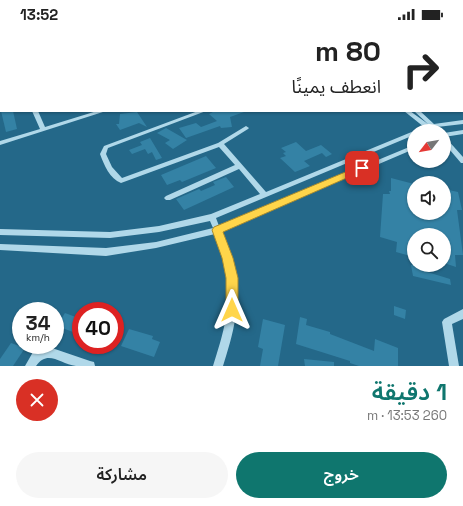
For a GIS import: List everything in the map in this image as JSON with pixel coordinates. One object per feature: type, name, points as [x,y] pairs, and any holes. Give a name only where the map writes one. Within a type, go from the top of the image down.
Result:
[{"type":"street","points":[[58,28],[63,28]]},
{"type":"street","points":[[35,112],[43,130]]},
{"type":"street","points":[[0,143],[100,112]]},
{"type":"street","points":[[200,112],[106,147],[102,154],[116,178],[121,181],[220,144],[246,128]]},
{"type":"street","points":[[408,112],[422,124]]},
{"type":"street","points":[[419,112],[429,124]]},
{"type":"street","points":[[451,124],[463,122]]},
{"type":"street","points":[[451,134],[463,132]]},
{"type":"street","points":[[0,232],[110,235],[159,229],[212,217],[407,136]]},
{"type":"street","points":[[220,144],[265,195]]},
{"type":"street","points":[[451,147],[463,161]]},
{"type":"street","points":[[0,247],[106,252],[156,245],[217,230],[407,150]]},
{"type":"street","points":[[168,198],[240,166]]},
{"type":"street","points":[[212,217],[228,258],[232,278],[232,310],[218,366]]},
{"type":"street","points":[[454,366],[447,322],[463,314]]},
{"type":"street","points":[[30,366],[37,356],[49,352],[90,366]]},
{"type":"building","points":[[1,112],[13,112],[17,129],[6,132]]},
{"type":"building","points":[[137,112],[147,127],[139,123],[120,130],[116,124],[119,124],[120,114]]},
{"type":"building","points":[[213,112],[244,112],[230,117],[232,127],[221,128],[220,126],[186,138],[179,128],[196,123],[201,127],[217,121],[209,114]]},
{"type":"building","points":[[166,128],[187,140],[173,149],[165,143],[170,140],[157,133]]},
{"type":"building","points":[[150,138],[162,158],[156,160],[152,152],[148,154],[145,149],[132,154],[129,150],[142,145],[140,142]]},
{"type":"building","points":[[296,142],[306,151],[321,145],[332,154],[326,157],[322,153],[304,161],[310,166],[295,172],[280,158],[286,156],[283,153],[286,152],[281,148]]},
{"type":"building","points":[[206,156],[216,168],[182,182],[180,180],[167,185],[161,175]]},
{"type":"building","points":[[226,177],[234,187],[184,210],[176,199],[199,189],[201,191],[215,185],[213,182]]},
{"type":"building","points":[[391,178],[407,182],[407,220],[451,220],[451,190],[458,192],[462,210],[457,210],[463,255],[455,255],[456,267],[451,265],[451,228],[407,228],[407,255],[396,252],[397,242],[380,237],[383,194],[390,194],[389,191],[391,191]]},
{"type":"building","points":[[412,272],[427,272],[450,279],[451,285],[413,276]]},
{"type":"building","points":[[394,306],[406,310],[405,319],[394,315]]},
{"type":"building","points":[[65,313],[72,316],[72,332],[64,329]]},
{"type":"building","points":[[300,317],[307,319],[306,325],[330,332],[330,334],[374,351],[375,339],[398,348],[398,366],[359,366],[350,363],[350,361],[296,344]]},
{"type":"building","points":[[263,319],[285,325],[278,366],[260,366],[263,349],[258,347]]},
{"type":"building","points":[[129,329],[153,336],[152,339],[160,342],[154,357],[124,347],[124,340]]},
{"type":"building","points":[[11,343],[12,354],[21,354],[13,366],[0,366],[0,359]]},
{"type":"building","points":[[304,359],[334,362],[334,366],[305,366]]},
{"type":"route","points":[[232,310],[232,278],[228,258],[217,230],[362,168]]}]
